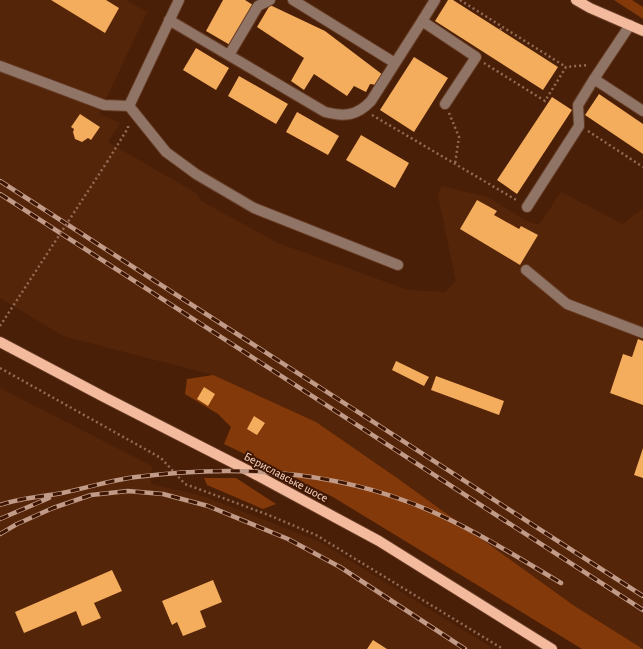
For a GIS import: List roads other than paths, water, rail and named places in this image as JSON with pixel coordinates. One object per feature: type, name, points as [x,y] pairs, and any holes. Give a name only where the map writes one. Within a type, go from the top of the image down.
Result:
[{"type":"main road","points":[[576,0],[590,8],[643,31]]},
{"type":"main road","name":"Бериславське шосе","points":[[0,342],[249,471],[379,541],[552,649]]},
{"type":"street","points":[[129,106],[179,0]]},
{"type":"street","points":[[229,55],[258,6],[270,0]]},
{"type":"street","points":[[293,0],[395,63]]},
{"type":"street","points":[[169,20],[325,112],[335,114],[353,114],[363,109],[371,101],[435,0]]},
{"type":"street","points":[[422,21],[476,57],[445,104]]},
{"type":"street","points":[[527,207],[579,126],[578,104],[630,25]]},
{"type":"street","points":[[0,66],[104,105],[129,106],[166,152],[196,174],[254,208],[398,265]]},
{"type":"street","points":[[594,80],[643,111]]},
{"type":"street","points":[[526,270],[567,304],[643,332]]},
{"type":"railway","points":[[0,181],[643,596]]},
{"type":"railway","points":[[0,194],[643,610]]},
{"type":"railway","points":[[0,505],[23,499],[62,493],[117,480],[171,473],[241,471],[310,477],[344,483],[378,492],[431,511],[469,529],[561,583]]},
{"type":"railway","points":[[0,534],[17,524],[53,508],[91,495],[128,491],[163,494],[208,506],[288,539],[340,567],[465,649]]},
{"type":"railway","points":[[0,519],[49,498]]}]
